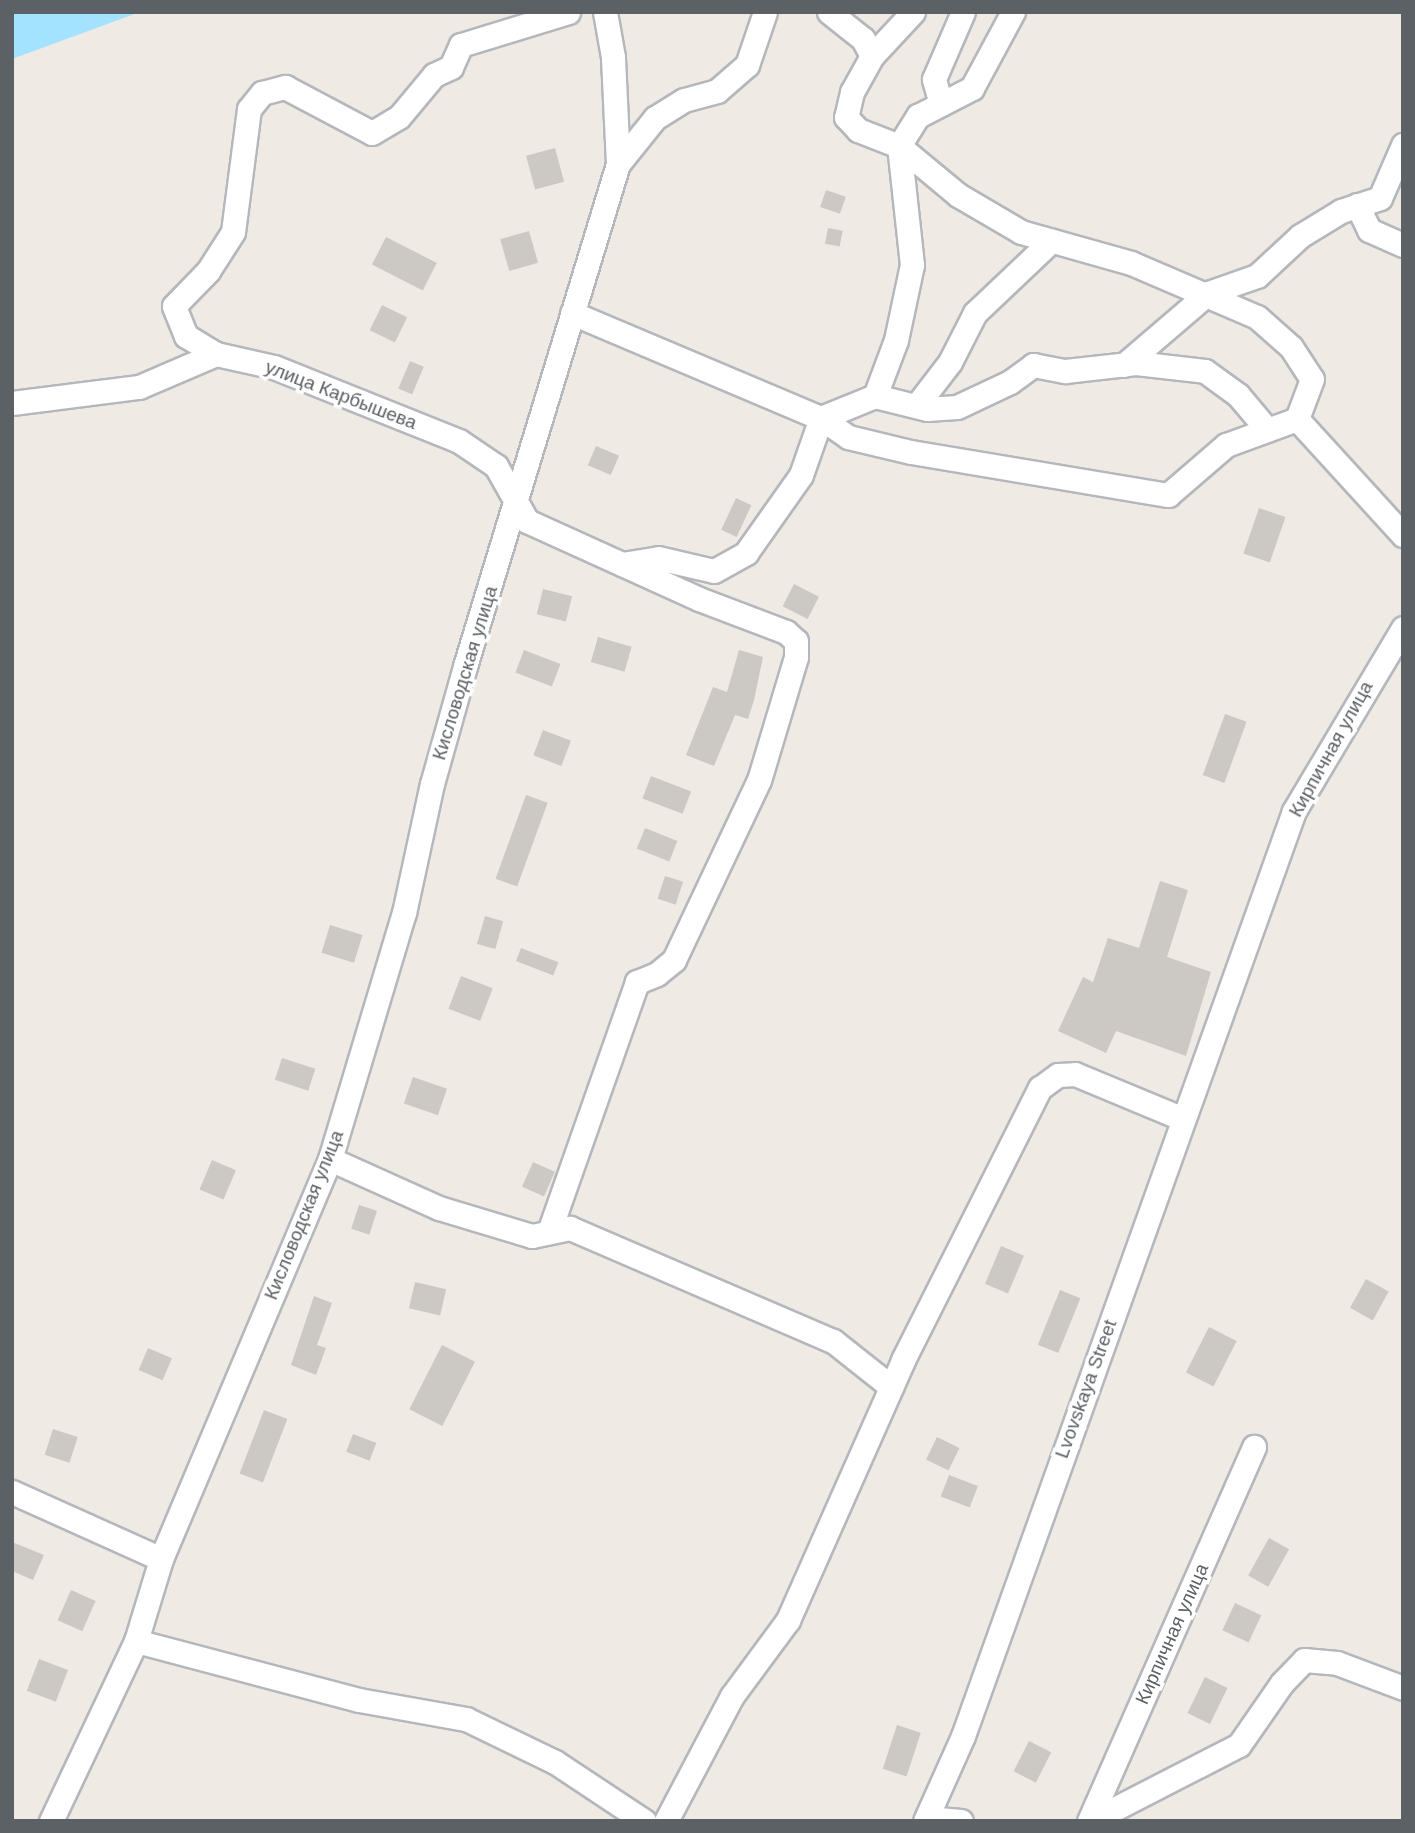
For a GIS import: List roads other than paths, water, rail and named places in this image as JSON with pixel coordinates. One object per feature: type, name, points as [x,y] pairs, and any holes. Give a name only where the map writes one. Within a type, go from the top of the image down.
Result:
[{"type":"street","name":"улица Карбышева","points":[[516,506],[496,466],[459,441],[274,367],[216,354],[186,336],[174,306],[208,271],[233,232],[249,109],[262,93],[285,87],[372,133],[399,117],[434,75],[451,67],[461,45],[568,12]]},
{"type":"street","points":[[605,12],[613,57],[618,164]]},
{"type":"street","points":[[618,164],[655,118],[684,100],[717,91],[747,65],[765,12]]},
{"type":"street","points":[[829,12],[863,39],[872,56]]},
{"type":"street","points":[[913,12],[872,56],[852,92],[846,117],[859,130],[900,146],[958,195],[1021,232],[1131,263],[1208,293],[1257,317],[1291,347],[1312,379],[1297,419]]},
{"type":"street","points":[[941,104],[934,79],[963,12]]},
{"type":"street","points":[[875,396],[896,340],[912,265],[900,146],[918,116],[972,88],[1013,12]]},
{"type":"street","points":[[1124,365],[1208,293],[1256,276],[1300,236],[1357,205],[1380,198],[1403,145]]},
{"type":"street","name":"Кисловодская улица","points":[[51,1821],[136,1641],[161,1559],[330,1159],[404,913],[451,717],[618,164]]},
{"type":"street","points":[[1357,205],[1369,230],[1403,245]]},
{"type":"street","points":[[917,405],[950,362],[975,313],[1051,241]]},
{"type":"street","points":[[572,313],[821,418],[848,437],[911,452],[1168,495],[1226,445],[1265,427],[1297,419]]},
{"type":"street","points":[[12,403],[139,387],[216,354]]},
{"type":"street","points":[[622,564],[658,558],[714,571],[746,553],[801,475],[821,418],[875,396],[927,409],[957,407],[1010,382],[1033,365],[1065,371],[1124,365],[1205,371],[1238,395],[1265,427]]},
{"type":"street","points":[[1297,419],[1393,515],[1403,535]]},
{"type":"street","points":[[516,506],[527,521],[622,564],[786,632],[796,642],[796,657],[759,779],[674,960],[657,974],[637,982],[632,992],[549,1232]]},
{"type":"street","name":"Кирпичная улица","points":[[1242,955],[1294,811],[1356,699],[1403,628]]},
{"type":"street","name":"Lvovskaya Street","points":[[926,1819],[963,1736],[1242,955]]},
{"type":"street","points":[[666,1821],[732,1696],[788,1620],[891,1387],[1040,1088],[1058,1075],[1075,1074],[1183,1119]]},
{"type":"street","points":[[330,1159],[439,1208],[531,1236],[570,1228],[824,1337],[891,1387]]},
{"type":"street","name":"Кирпичная улица","points":[[1090,1821],[1254,1447]]},
{"type":"street","points":[[12,1492],[161,1559]]},
{"type":"street","points":[[136,1641],[359,1700],[466,1719],[555,1762],[644,1821]]},
{"type":"street","points":[[1090,1821],[1239,1745],[1282,1683],[1304,1660],[1337,1663],[1403,1688]]},
{"type":"street","points":[[926,1819],[961,1821]]},
{"type":"water","points":[[12,12],[140,12],[12,59]]}]
